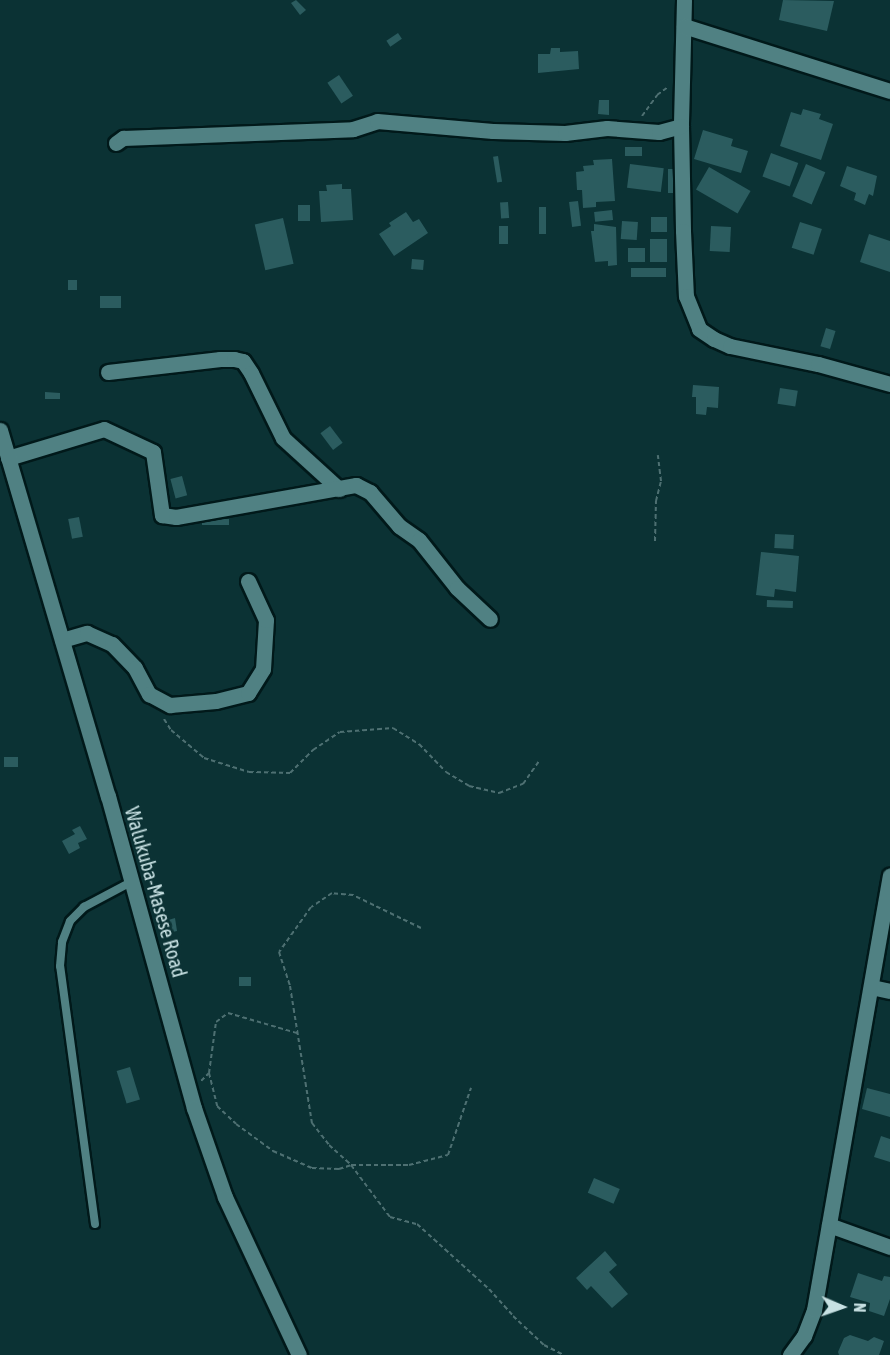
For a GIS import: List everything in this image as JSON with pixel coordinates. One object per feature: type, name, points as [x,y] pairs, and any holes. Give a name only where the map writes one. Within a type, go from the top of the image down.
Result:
[{"type":"street","points":[[684,0],[681,126],[686,296],[699,329],[730,346],[818,364],[890,384]]},
{"type":"street","points":[[684,26],[890,91]]},
{"type":"street","points":[[116,143],[123,138],[353,129],[377,121],[493,131],[565,133],[607,128],[659,132],[681,126]]},
{"type":"street","points":[[108,372],[220,359],[234,358],[243,362],[251,373],[283,438],[339,489]]},
{"type":"street","points":[[8,458],[104,429],[153,452],[162,515],[176,517],[356,485],[370,492],[399,526],[419,540],[457,588],[490,619]]},
{"type":"street","name":"Walukuba-Masese Road","points":[[0,430],[132,882],[190,1091],[225,1197],[299,1355]]},
{"type":"street","points":[[62,640],[87,633],[112,644],[135,668],[149,694],[170,705],[216,701],[248,693],[263,669],[266,620],[248,581]]},
{"type":"street","points":[[790,1355],[804,1336],[814,1310],[890,876]]},
{"type":"street","points":[[871,987],[890,991]]},
{"type":"street","points":[[829,1225],[890,1247]]},
{"type":"lane","points":[[95,1224],[60,966],[62,942],[70,921],[84,907],[132,882]]},
{"type":"path","points":[[631,130],[657,95],[683,72]]},
{"type":"path","points":[[655,541],[656,501],[661,481],[658,455]]},
{"type":"path","points":[[149,694],[171,730],[204,758],[249,772],[290,773],[313,750],[340,732],[393,728],[419,744],[446,772],[469,786],[499,793],[523,784],[540,760]]},
{"type":"path","points":[[421,928],[353,895],[332,892],[311,907],[279,952],[290,986],[312,1123],[329,1145],[351,1166],[390,1217],[417,1224],[489,1289],[544,1345],[564,1355]]},
{"type":"path","points":[[299,1034],[228,1013],[216,1022],[209,1073],[217,1107],[273,1151],[312,1168],[339,1169],[351,1166],[410,1165],[448,1155],[471,1088]]},
{"type":"path","points":[[190,1091],[209,1073]]},
{"type":"building","points":[[296,0],[306,10],[300,15],[291,3]]},
{"type":"building","points":[[783,0],[834,1],[827,31],[779,20]]},
{"type":"building","points":[[398,33],[402,39],[390,47],[386,41]]},
{"type":"building","points":[[551,48],[560,48],[560,52],[578,51],[579,69],[538,73],[538,54],[550,54]]},
{"type":"building","points":[[339,75],[353,96],[341,104],[327,83]]},
{"type":"building","points":[[599,100],[609,100],[609,115],[598,114]]},
{"type":"building","points":[[803,109],[821,114],[819,119],[833,124],[821,160],[780,146],[791,112],[801,115]]},
{"type":"building","points":[[703,130],[733,139],[731,146],[748,151],[741,173],[694,159]]},
{"type":"building","points":[[625,147],[642,147],[642,156],[625,156]]},
{"type":"building","points":[[771,153],[798,163],[790,186],[762,176]]},
{"type":"building","points":[[498,156],[502,182],[497,182],[493,157]]},
{"type":"building","points":[[612,159],[615,201],[596,202],[596,207],[583,208],[582,190],[577,190],[576,172],[584,171],[583,166],[594,165],[593,160]]},
{"type":"building","points":[[630,164],[664,168],[661,192],[627,188]]},
{"type":"building","points":[[806,164],[825,172],[812,204],[792,196]]},
{"type":"building","points":[[847,166],[877,176],[873,196],[869,194],[865,205],[854,200],[856,193],[840,186]]},
{"type":"building","points":[[709,167],[751,191],[738,214],[696,190]]},
{"type":"building","points":[[668,169],[674,169],[674,193],[668,193]]},
{"type":"building","points":[[342,184],[342,189],[351,189],[353,220],[321,222],[319,191],[327,191],[326,185]]},
{"type":"building","points":[[578,201],[581,226],[572,227],[569,202]]},
{"type":"building","points":[[508,202],[509,218],[501,219],[500,203]]},
{"type":"building","points":[[298,205],[310,205],[310,221],[298,221]]},
{"type":"building","points":[[539,207],[546,207],[546,234],[539,234]]},
{"type":"building","points":[[612,210],[613,220],[595,222],[594,212]]},
{"type":"building","points":[[406,212],[413,222],[419,219],[428,233],[394,256],[379,234],[391,226],[389,223]]},
{"type":"building","points":[[651,217],[667,217],[667,232],[651,232]]},
{"type":"building","points":[[283,218],[294,264],[265,270],[255,225]]},
{"type":"building","points":[[622,221],[638,222],[637,240],[621,239]]},
{"type":"building","points":[[800,222],[822,229],[814,255],[792,248]]},
{"type":"building","points":[[594,224],[616,227],[617,265],[608,266],[608,261],[595,262],[591,231],[594,231]]},
{"type":"building","points":[[499,226],[508,226],[508,244],[499,244]]},
{"type":"building","points":[[711,226],[731,227],[730,252],[710,251]]},
{"type":"building","points":[[869,234],[890,241],[890,272],[860,262]]},
{"type":"building","points":[[650,239],[667,239],[667,262],[650,262]]},
{"type":"building","points":[[628,248],[645,248],[645,262],[628,262]]},
{"type":"building","points":[[412,259],[424,260],[423,270],[411,269]]},
{"type":"building","points":[[631,268],[666,268],[666,277],[631,277]]},
{"type":"building","points":[[68,280],[77,280],[77,290],[68,290]]},
{"type":"building","points":[[100,296],[121,296],[121,308],[100,308]]},
{"type":"building","points":[[826,328],[836,331],[830,349],[820,346]]},
{"type":"building","points":[[693,385],[719,387],[718,408],[707,407],[706,415],[696,414],[696,397],[692,397]]},
{"type":"building","points":[[780,388],[798,391],[795,407],[777,404]]},
{"type":"building","points":[[45,392],[60,393],[60,399],[45,399]]},
{"type":"building","points":[[330,426],[343,443],[333,450],[320,433]]},
{"type":"building","points":[[182,476],[187,495],[176,498],[170,479]]},
{"type":"building","points":[[79,517],[83,537],[72,539],[68,519]]},
{"type":"building","points":[[202,519],[229,519],[229,525],[202,525]]},
{"type":"building","points":[[775,534],[794,535],[793,549],[774,548]]},
{"type":"building","points":[[761,552],[799,556],[796,592],[775,589],[774,597],[756,595]]},
{"type":"building","points":[[767,600],[793,601],[793,608],[767,607]]},
{"type":"building","points":[[4,757],[18,757],[18,767],[4,767]]},
{"type":"building","points":[[80,826],[87,839],[78,843],[80,848],[69,854],[62,841],[75,834],[72,830]]},
{"type":"building","points":[[175,918],[177,931],[168,933],[165,921]]},
{"type":"building","points":[[239,977],[251,977],[251,986],[239,986]]},
{"type":"building","points":[[130,1067],[140,1100],[127,1104],[117,1071]]},
{"type":"building","points":[[867,1088],[890,1094],[890,1117],[862,1109]]},
{"type":"building","points":[[881,1136],[890,1139],[890,1162],[874,1157]]},
{"type":"building","points":[[594,1178],[620,1189],[614,1204],[588,1193]]},
{"type":"building","points":[[605,1251],[617,1265],[609,1272],[628,1294],[612,1308],[591,1286],[587,1290],[576,1278]]},
{"type":"building","points":[[858,1273],[882,1281],[884,1276],[890,1277],[890,1299],[884,1316],[869,1311],[870,1303],[850,1297]]},
{"type":"building","points":[[850,1335],[868,1341],[874,1337],[884,1341],[879,1355],[839,1355],[838,1352],[844,1338]]}]
